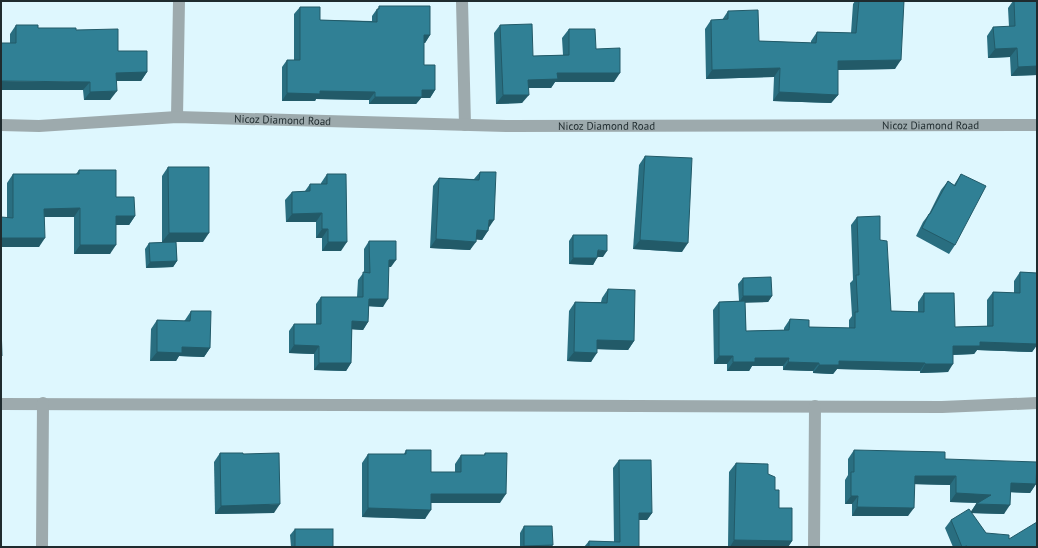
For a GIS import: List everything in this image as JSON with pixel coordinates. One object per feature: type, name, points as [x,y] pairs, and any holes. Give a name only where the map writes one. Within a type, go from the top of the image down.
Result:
[{"type":"street","points":[[177,117],[179,1]]},
{"type":"street","points":[[462,1],[465,125]]},
{"type":"street","name":"Nicoz Diamond Road","points":[[1,125],[39,126],[177,117],[465,125],[1037,125]]},
{"type":"street","points":[[1,404],[815,406],[942,408],[1037,403]]},
{"type":"street","points":[[42,547],[43,404]]},
{"type":"street","points":[[814,547],[815,406]]},
{"type":"building","points":[[859,1],[904,1],[901,60],[838,61],[838,95],[779,92],[780,68],[712,70],[711,20],[728,19],[728,11],[758,10],[759,41],[816,43],[817,32],[856,33]]},
{"type":"building","points":[[1014,1],[1037,1],[1037,66],[1018,67],[1017,48],[995,49],[993,27],[1015,26]]},
{"type":"building","points":[[379,6],[430,6],[430,35],[424,35],[424,65],[435,65],[435,90],[422,90],[422,97],[375,97],[375,92],[320,91],[320,94],[287,93],[287,60],[300,60],[300,7],[320,7],[320,20],[377,22],[377,9],[379,9]]},
{"type":"building","points":[[532,24],[533,56],[569,55],[569,29],[595,29],[596,49],[620,48],[620,73],[557,73],[558,79],[528,80],[529,95],[503,95],[500,25]]},
{"type":"building","points":[[16,25],[38,25],[38,28],[76,28],[76,30],[118,29],[118,51],[147,51],[147,72],[116,73],[117,91],[90,92],[90,82],[1,81],[1,43],[16,43]]},
{"type":"building","points":[[645,156],[692,158],[688,243],[640,240]]},
{"type":"building","points":[[168,167],[209,167],[209,233],[169,233]]},
{"type":"building","points":[[79,170],[116,170],[116,197],[134,197],[135,216],[116,216],[116,245],[80,245],[80,208],[44,209],[45,238],[1,238],[1,217],[13,218],[13,174],[79,174]]},
{"type":"building","points":[[480,172],[496,172],[494,220],[489,220],[488,231],[477,230],[476,242],[436,239],[439,178],[479,180]]},
{"type":"building","points":[[327,174],[346,174],[347,242],[328,242],[328,229],[322,229],[322,213],[292,214],[292,192],[310,191],[310,184],[327,184]]},
{"type":"building","points":[[961,174],[986,186],[955,245],[922,228],[948,181],[955,186]]},
{"type":"building","points":[[880,216],[880,240],[887,241],[891,311],[924,312],[924,293],[954,293],[955,327],[993,326],[993,292],[1020,293],[1020,272],[1037,273],[1037,344],[980,342],[980,346],[953,346],[953,364],[839,361],[839,365],[819,365],[819,363],[788,362],[789,358],[755,358],[755,362],[733,362],[733,356],[719,356],[719,302],[745,301],[746,331],[789,330],[790,319],[809,320],[809,327],[855,328],[855,312],[858,312],[856,275],[859,275],[857,217]]},
{"type":"building","points":[[573,235],[607,235],[607,251],[598,250],[597,258],[573,258]]},
{"type":"building","points":[[369,241],[396,241],[396,260],[389,260],[388,299],[369,299],[368,322],[352,321],[351,363],[319,363],[319,346],[294,345],[294,324],[321,324],[321,297],[363,297],[363,272],[370,273]]},
{"type":"building","points":[[176,242],[177,261],[150,262],[149,243]]},
{"type":"building","points":[[771,277],[772,296],[743,296],[743,278]]},
{"type":"building","points":[[608,289],[635,290],[634,341],[597,340],[597,353],[574,352],[575,302],[607,303]]},
{"type":"building","points":[[191,311],[211,311],[210,348],[182,347],[182,353],[157,352],[157,320],[190,321]]},
{"type":"building","points":[[1,325],[2,356],[1,356]]},
{"type":"building","points":[[406,450],[431,450],[431,472],[461,472],[461,455],[507,453],[506,494],[431,494],[431,510],[368,508],[368,454],[406,454]]},
{"type":"building","points":[[854,450],[945,452],[945,459],[1037,462],[1036,484],[1011,483],[1010,505],[976,504],[991,495],[956,493],[956,476],[915,476],[914,508],[857,507],[858,496],[851,496],[851,472],[854,472]]},
{"type":"building","points":[[220,453],[279,453],[280,504],[221,506]]},
{"type":"building","points":[[619,460],[651,460],[652,513],[639,513],[639,547],[589,547],[589,541],[620,542]]},
{"type":"building","points":[[736,463],[768,464],[768,474],[775,477],[775,490],[779,490],[779,508],[792,508],[792,541],[734,540]]},
{"type":"building","points":[[969,509],[986,533],[1009,535],[1009,539],[1037,522],[1037,547],[962,547],[951,520]]},
{"type":"building","points":[[524,526],[552,526],[553,545],[524,546]]},
{"type":"building","points":[[295,529],[333,529],[333,547],[295,547]]}]
